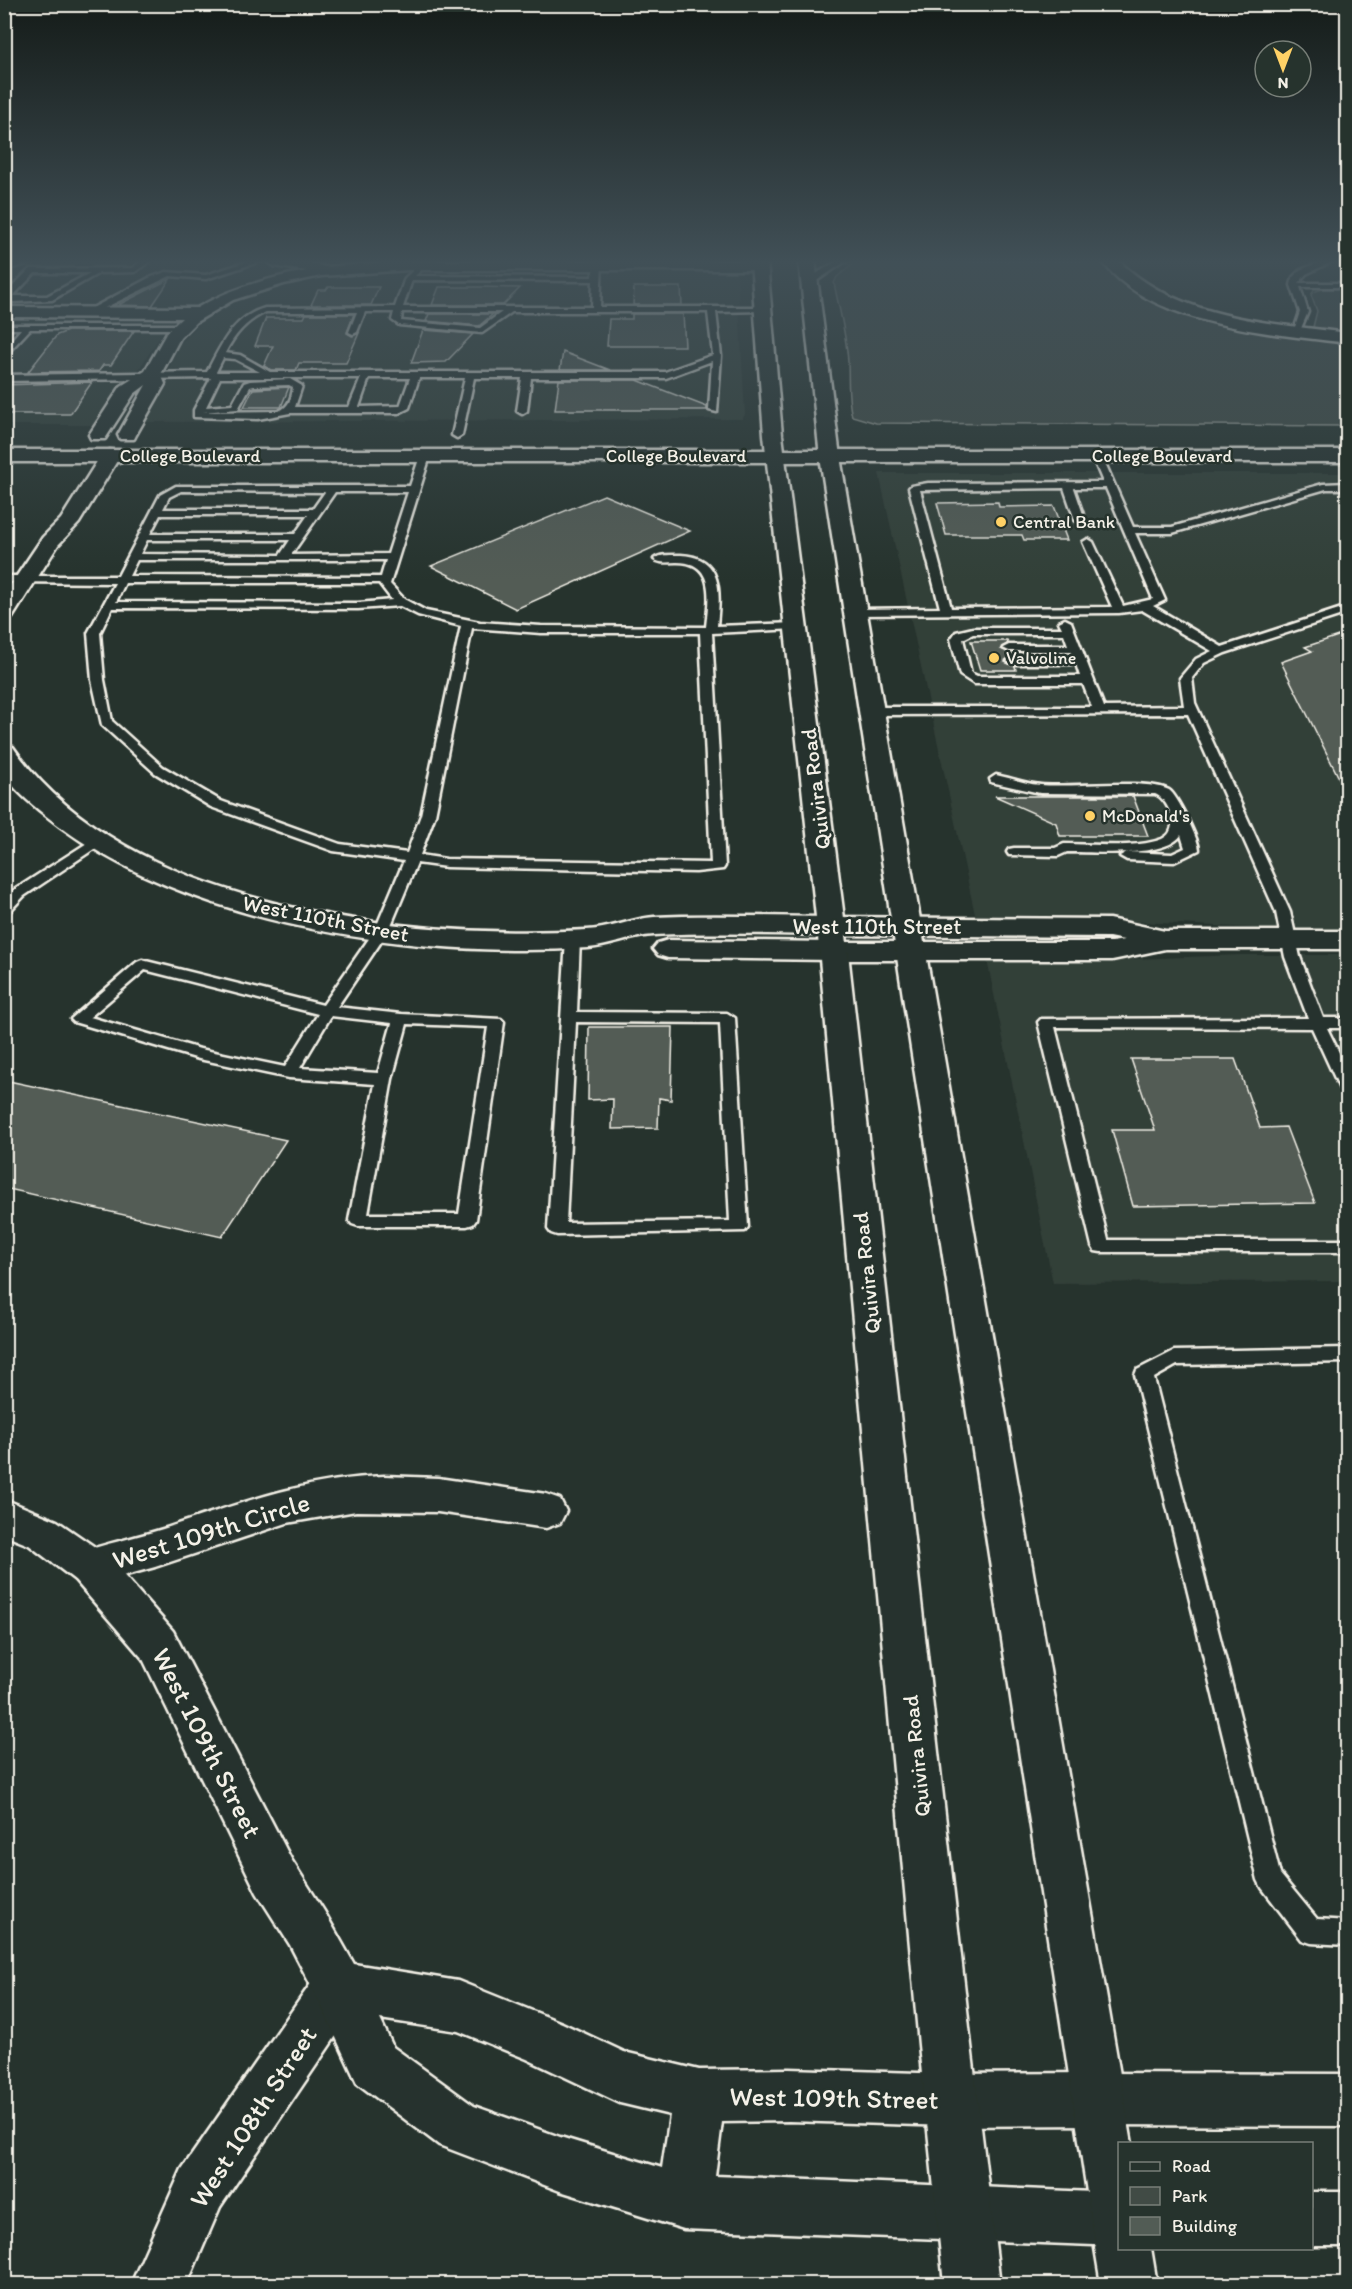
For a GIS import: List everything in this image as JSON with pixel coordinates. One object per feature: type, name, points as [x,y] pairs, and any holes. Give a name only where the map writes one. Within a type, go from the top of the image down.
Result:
[{"type":"main road","points":[[98,435],[127,390],[152,375],[156,368]]},
{"type":"main road","name":"Quivira Road","points":[[765,368],[768,442],[796,626],[832,939],[951,2100],[972,2284]]},
{"type":"main road","points":[[819,368],[829,446],[855,612],[1118,2218]]},
{"type":"main road","points":[[4,448],[78,448],[104,444],[127,435],[156,384],[152,375]]},
{"type":"main road","name":"College Boulevard","points":[[829,446],[851,434]]},
{"type":"main road","name":"College Boulevard","points":[[75,435],[149,435]]},
{"type":"main road","points":[[434,435],[480,435]]},
{"type":"main road","name":"College Boulevard","points":[[768,442],[801,435],[829,446]]},
{"type":"main road","points":[[50,541],[51,521],[85,456],[149,444],[300,442],[325,437]]},
{"type":"main road","name":"College Boulevard","points":[[4,456],[425,456],[768,442],[1097,456],[1347,456]]},
{"type":"main road","points":[[4,613],[15,579],[69,523],[110,456]]},
{"type":"main road","name":"West 110th Street","points":[[4,752],[40,799],[68,822],[123,856],[180,882],[237,902],[314,920],[382,930],[467,938],[581,939],[637,948],[832,939],[908,939],[1112,951],[1165,940],[1347,940]]},
{"type":"main road","name":"West 109th Circle","points":[[90,1567],[161,1547],[269,1510],[330,1496],[402,1492],[454,1496],[546,1511]]},
{"type":"main road","name":"West 109th Street","points":[[4,1516],[44,1533],[90,1567],[158,1645],[274,1876],[307,1928],[339,1987],[375,2065],[458,2126],[560,2164],[684,2202],[963,2213],[1118,2230]]},
{"type":"main road","name":"West 109th Street","points":[[339,1987],[458,2006],[544,2041],[620,2077],[699,2096],[789,2095],[951,2100],[1347,2100]]},
{"type":"main road","name":"West 108th Street","points":[[159,2284],[201,2188],[339,1987]]},
{"type":"main road","points":[[684,2202],[699,2096]]},
{"type":"main road","points":[[1313,2219],[1347,2219]]},
{"type":"main road","points":[[1124,2250],[1130,2284]]},
{"type":"lane","points":[[198,412],[216,368]]},
{"type":"lane","points":[[258,368],[267,375]]},
{"type":"lane","points":[[4,378],[152,375],[666,375],[685,368]]},
{"type":"lane","points":[[714,410],[716,368]]},
{"type":"lane","points":[[198,412],[202,417],[271,417],[290,414],[312,375]]},
{"type":"lane","points":[[353,410],[366,375]]},
{"type":"lane","points":[[294,410],[404,408],[415,375]]},
{"type":"lane","points":[[457,435],[470,375]]},
{"type":"lane","points":[[522,411],[527,375]]},
{"type":"lane","points":[[198,412],[235,407],[247,385],[260,382],[290,382],[298,386],[294,410]]},
{"type":"lane","points":[[425,456],[384,585],[391,596],[414,609],[467,624],[497,629],[709,630],[796,626]]},
{"type":"lane","points":[[855,612],[1119,610],[1144,606],[1160,600],[1097,456]]},
{"type":"lane","points":[[1068,485],[1080,520]]},
{"type":"lane","points":[[946,611],[914,489],[928,486],[1109,485]]},
{"type":"lane","points":[[1129,530],[1172,530],[1326,486],[1347,486]]},
{"type":"lane","points":[[414,489],[180,488],[165,495],[94,633],[98,680],[106,722],[159,770],[216,804],[338,848],[469,863],[696,868],[718,866],[709,630],[713,600],[710,571],[704,564],[690,559],[660,559]]},
{"type":"lane","points":[[283,558],[333,489]]},
{"type":"lane","points":[[156,512],[316,512]]},
{"type":"lane","points":[[143,537],[299,537]]},
{"type":"lane","points":[[1088,542],[1119,610]]},
{"type":"lane","points":[[133,557],[392,557]]},
{"type":"lane","points":[[15,579],[385,580]]},
{"type":"lane","points":[[108,605],[358,606],[402,602]]},
{"type":"lane","points":[[1144,606],[1221,651]]},
{"type":"lane","points":[[1347,609],[1221,651],[1200,661],[1186,678],[1192,710],[1283,912],[1286,940],[1318,1023],[1347,1089]]},
{"type":"lane","points":[[1060,611],[1099,710]]},
{"type":"lane","points":[[1324,617],[1347,622]]},
{"type":"lane","points":[[289,1073],[327,1011],[382,930],[412,858],[428,815],[467,624]]},
{"type":"lane","points":[[1068,631],[966,631],[957,637],[966,675],[974,680],[1088,680]]},
{"type":"lane","points":[[1011,655],[1077,654]]},
{"type":"lane","points":[[961,655],[975,655]]},
{"type":"lane","points":[[871,711],[1192,710]]},
{"type":"lane","points":[[996,779],[1040,789],[1149,789],[1164,793],[1173,801],[1192,844],[1192,850],[1174,858],[1068,856],[1058,852],[1014,852]]},
{"type":"lane","points":[[1058,852],[1064,848],[1138,847],[1161,843],[1173,837],[1179,819]]},
{"type":"lane","points":[[4,909],[20,893],[98,840]]},
{"type":"lane","points":[[568,1017],[727,1018],[739,1227],[557,1228],[568,1017],[581,939]]},
{"type":"lane","points":[[384,1079],[289,1073],[199,1054],[79,1018],[142,965],[327,1011],[401,1018],[496,1022],[467,1220],[358,1220],[384,1079],[401,1018]]},
{"type":"lane","points":[[1347,1023],[1046,1022],[1101,1246],[1347,1246]]},
{"type":"lane","points":[[1347,1354],[1174,1358],[1144,1375],[1270,1880],[1311,1931],[1347,1933]]},
{"type":"shaded area","points":[[5,368],[140,368],[93,425],[5,425]]},
{"type":"shaded area","points":[[169,368],[742,368],[745,415],[742,419],[144,422]]},
{"type":"shaded area","points":[[879,473],[1347,473],[1347,928],[1252,928],[1106,920],[976,919]]},
{"type":"shaded area","points":[[1240,955],[1347,955],[1347,1281],[1053,1283],[987,960],[1107,960]]},
{"type":"green space","points":[[848,368],[1347,368],[1347,426],[876,423],[852,416]]},
{"type":"building","points":[[31,368],[101,368],[99,371],[28,372]]},
{"type":"building","points":[[267,368],[297,368],[296,370],[271,370]]},
{"type":"building","points":[[560,368],[604,368],[610,370],[560,370]]},
{"type":"building","points":[[559,380],[637,380],[707,407],[707,410],[555,410]]},
{"type":"building","points":[[92,382],[70,414],[4,414],[4,385]]},
{"type":"building","points":[[289,387],[281,407],[244,407],[253,389]]},
{"type":"building","points":[[604,495],[690,531],[516,609],[431,566]]},
{"type":"building","name":"Central Bank","points":[[998,502],[999,507],[1054,506],[1067,540],[1024,540],[1022,535],[946,535],[937,503]]},
{"type":"building","points":[[1347,633],[1347,794],[1281,662],[1312,651],[1305,647]]},
{"type":"building","name":"Valvoline","points":[[971,641],[1007,641],[1008,643],[1001,649],[1011,653],[1012,656],[1005,662],[1015,666],[1016,670],[980,670]]},
{"type":"building","name":"McDonald's","points":[[995,796],[1133,796],[1148,836],[1060,836],[1056,823]]},
{"type":"building","points":[[589,1027],[673,1027],[671,1100],[659,1098],[658,1128],[612,1129],[613,1099],[588,1100]]},
{"type":"building","points":[[1131,1059],[1235,1059],[1260,1128],[1286,1127],[1315,1203],[1133,1206],[1112,1130],[1155,1130]]},
{"type":"building","points":[[4,1080],[286,1140],[222,1237],[4,1188]]},
{"type":"place","name":"Central Bank","points":[[1001,522]]},
{"type":"place","name":"Valvoline","points":[[994,658]]},
{"type":"place","name":"McDonald's","points":[[1090,816]]}]
